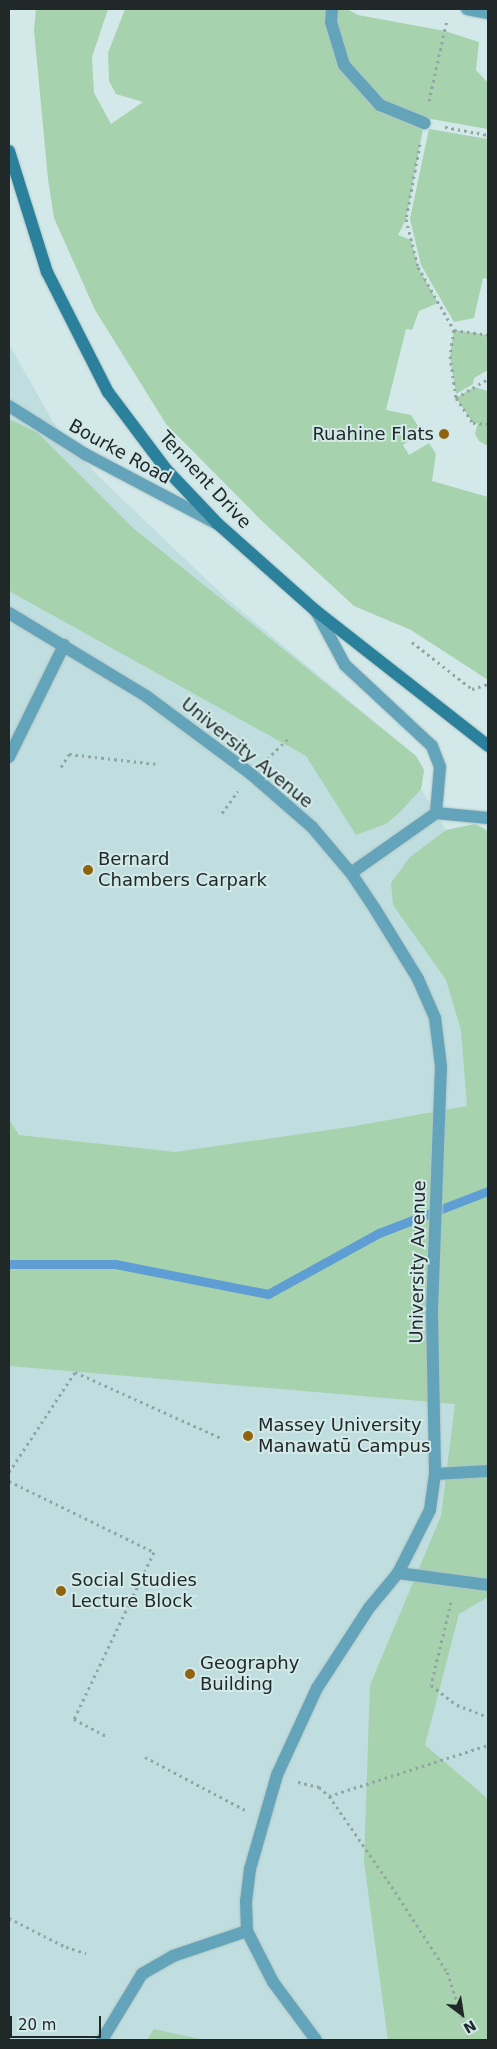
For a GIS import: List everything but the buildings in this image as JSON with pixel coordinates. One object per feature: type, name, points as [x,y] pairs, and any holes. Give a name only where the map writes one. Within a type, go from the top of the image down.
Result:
[{"type":"main road","name":"Tennent Drive","points":[[9,151],[47,272],[108,392],[164,468],[218,524],[316,611],[488,746]]},
{"type":"street","points":[[332,9],[331,22],[344,66],[380,105],[424,123]]},
{"type":"street","points":[[467,9],[488,14]]},
{"type":"street","name":"Bourke Road","points":[[9,406],[85,454],[218,524]]},
{"type":"street","points":[[316,611],[345,665],[432,746],[440,767],[436,812]]},
{"type":"street","name":"University Avenue","points":[[9,613],[146,696],[251,774],[312,827],[351,873],[418,978],[435,1018],[441,1066],[432,1314],[435,1474],[430,1510],[398,1573],[369,1608],[317,1688],[277,1775],[266,1820],[250,1869],[246,1902],[247,1931],[273,1982],[316,2040]]},
{"type":"street","points":[[9,757],[64,646]]},
{"type":"street","points":[[351,873],[436,812],[488,818]]},
{"type":"street","points":[[435,1474],[488,1471]]},
{"type":"street","points":[[398,1573],[488,1584]]},
{"type":"street","points":[[102,2040],[142,1974],[174,1956],[247,1931]]},
{"type":"path","points":[[448,16],[424,123],[406,219],[418,267],[454,330],[450,356],[456,398],[473,422],[488,424]]},
{"type":"path","points":[[424,123],[488,135]]},
{"type":"path","points":[[454,330],[488,335]]},
{"type":"path","points":[[456,398],[488,379]]},
{"type":"path","points":[[412,642],[472,688],[488,684]]},
{"type":"path","points":[[62,767],[69,754],[156,764]]},
{"type":"path","points":[[9,1472],[75,1372],[221,1438]]},
{"type":"path","points":[[9,1481],[154,1552],[74,1719],[108,1737]]},
{"type":"path","points":[[455,1580],[431,1684],[457,1705],[488,1717]]},
{"type":"path","points":[[329,1796],[488,1745]]},
{"type":"path","points":[[145,1756],[266,1820]]},
{"type":"path","points":[[297,1781],[319,1787],[329,1796],[388,1881],[447,1972],[470,2040]]},
{"type":"path","points":[[9,1918],[66,1947],[86,1953]]},
{"type":"shaded area","name":"Massey University Manawatū Campus","points":[[9,344],[56,427],[96,474],[227,599],[416,756],[424,770],[421,789],[446,830],[475,824],[488,831],[488,2040],[9,2040]]},
{"type":"green space","points":[[36,9],[108,9],[92,57],[94,93],[111,124],[143,102],[116,94],[109,81],[108,53],[125,9],[347,9],[358,15],[445,31],[479,42],[476,70],[488,83],[488,129],[425,118],[406,219],[398,235],[411,240],[418,267],[438,303],[419,311],[412,330],[406,329],[386,410],[411,415],[422,432],[403,445],[409,455],[429,443],[436,454],[432,481],[488,497],[488,680],[411,630],[354,606],[263,522],[166,424],[95,310],[54,218],[48,179],[34,30]]},
{"type":"green space","points":[[429,129],[488,139],[488,279],[483,278],[474,318],[454,322],[421,265],[410,219]]},
{"type":"green space","points":[[454,330],[488,335],[488,370],[474,378],[473,384],[456,394],[450,356]]},
{"type":"green space","points":[[474,387],[488,391],[488,446],[479,441],[475,434],[478,423],[473,423],[456,398]]},
{"type":"green space","points":[[9,419],[38,433],[133,528],[416,756],[424,770],[421,789],[401,811],[386,824],[356,835],[306,756],[9,591]]},
{"type":"green space","points":[[475,824],[488,831],[488,1597],[459,1614],[425,1745],[488,1799],[488,2040],[388,2040],[364,1862],[370,1685],[441,1516],[455,1404],[9,1366],[9,1119],[19,1135],[175,1152],[349,1127],[467,1106],[461,1030],[446,980],[393,905],[391,883],[410,857],[446,830]]},
{"type":"green space","points":[[154,2029],[204,2040],[147,2040]]},
{"type":"waterway","points":[[9,1264],[115,1264],[268,1294],[379,1233],[488,1191]]},
{"type":"place","name":"Ruahine Flats","points":[[444,434]]},
{"type":"place","name":"Bernard Chambers Carpark","points":[[88,870]]},
{"type":"place","name":"Massey University Manawatū Campus","points":[[248,1436]]},
{"type":"place","name":"Social Studies Lecture Block","points":[[61,1591]]},
{"type":"place","name":"Geography Building","points":[[190,1674]]}]
